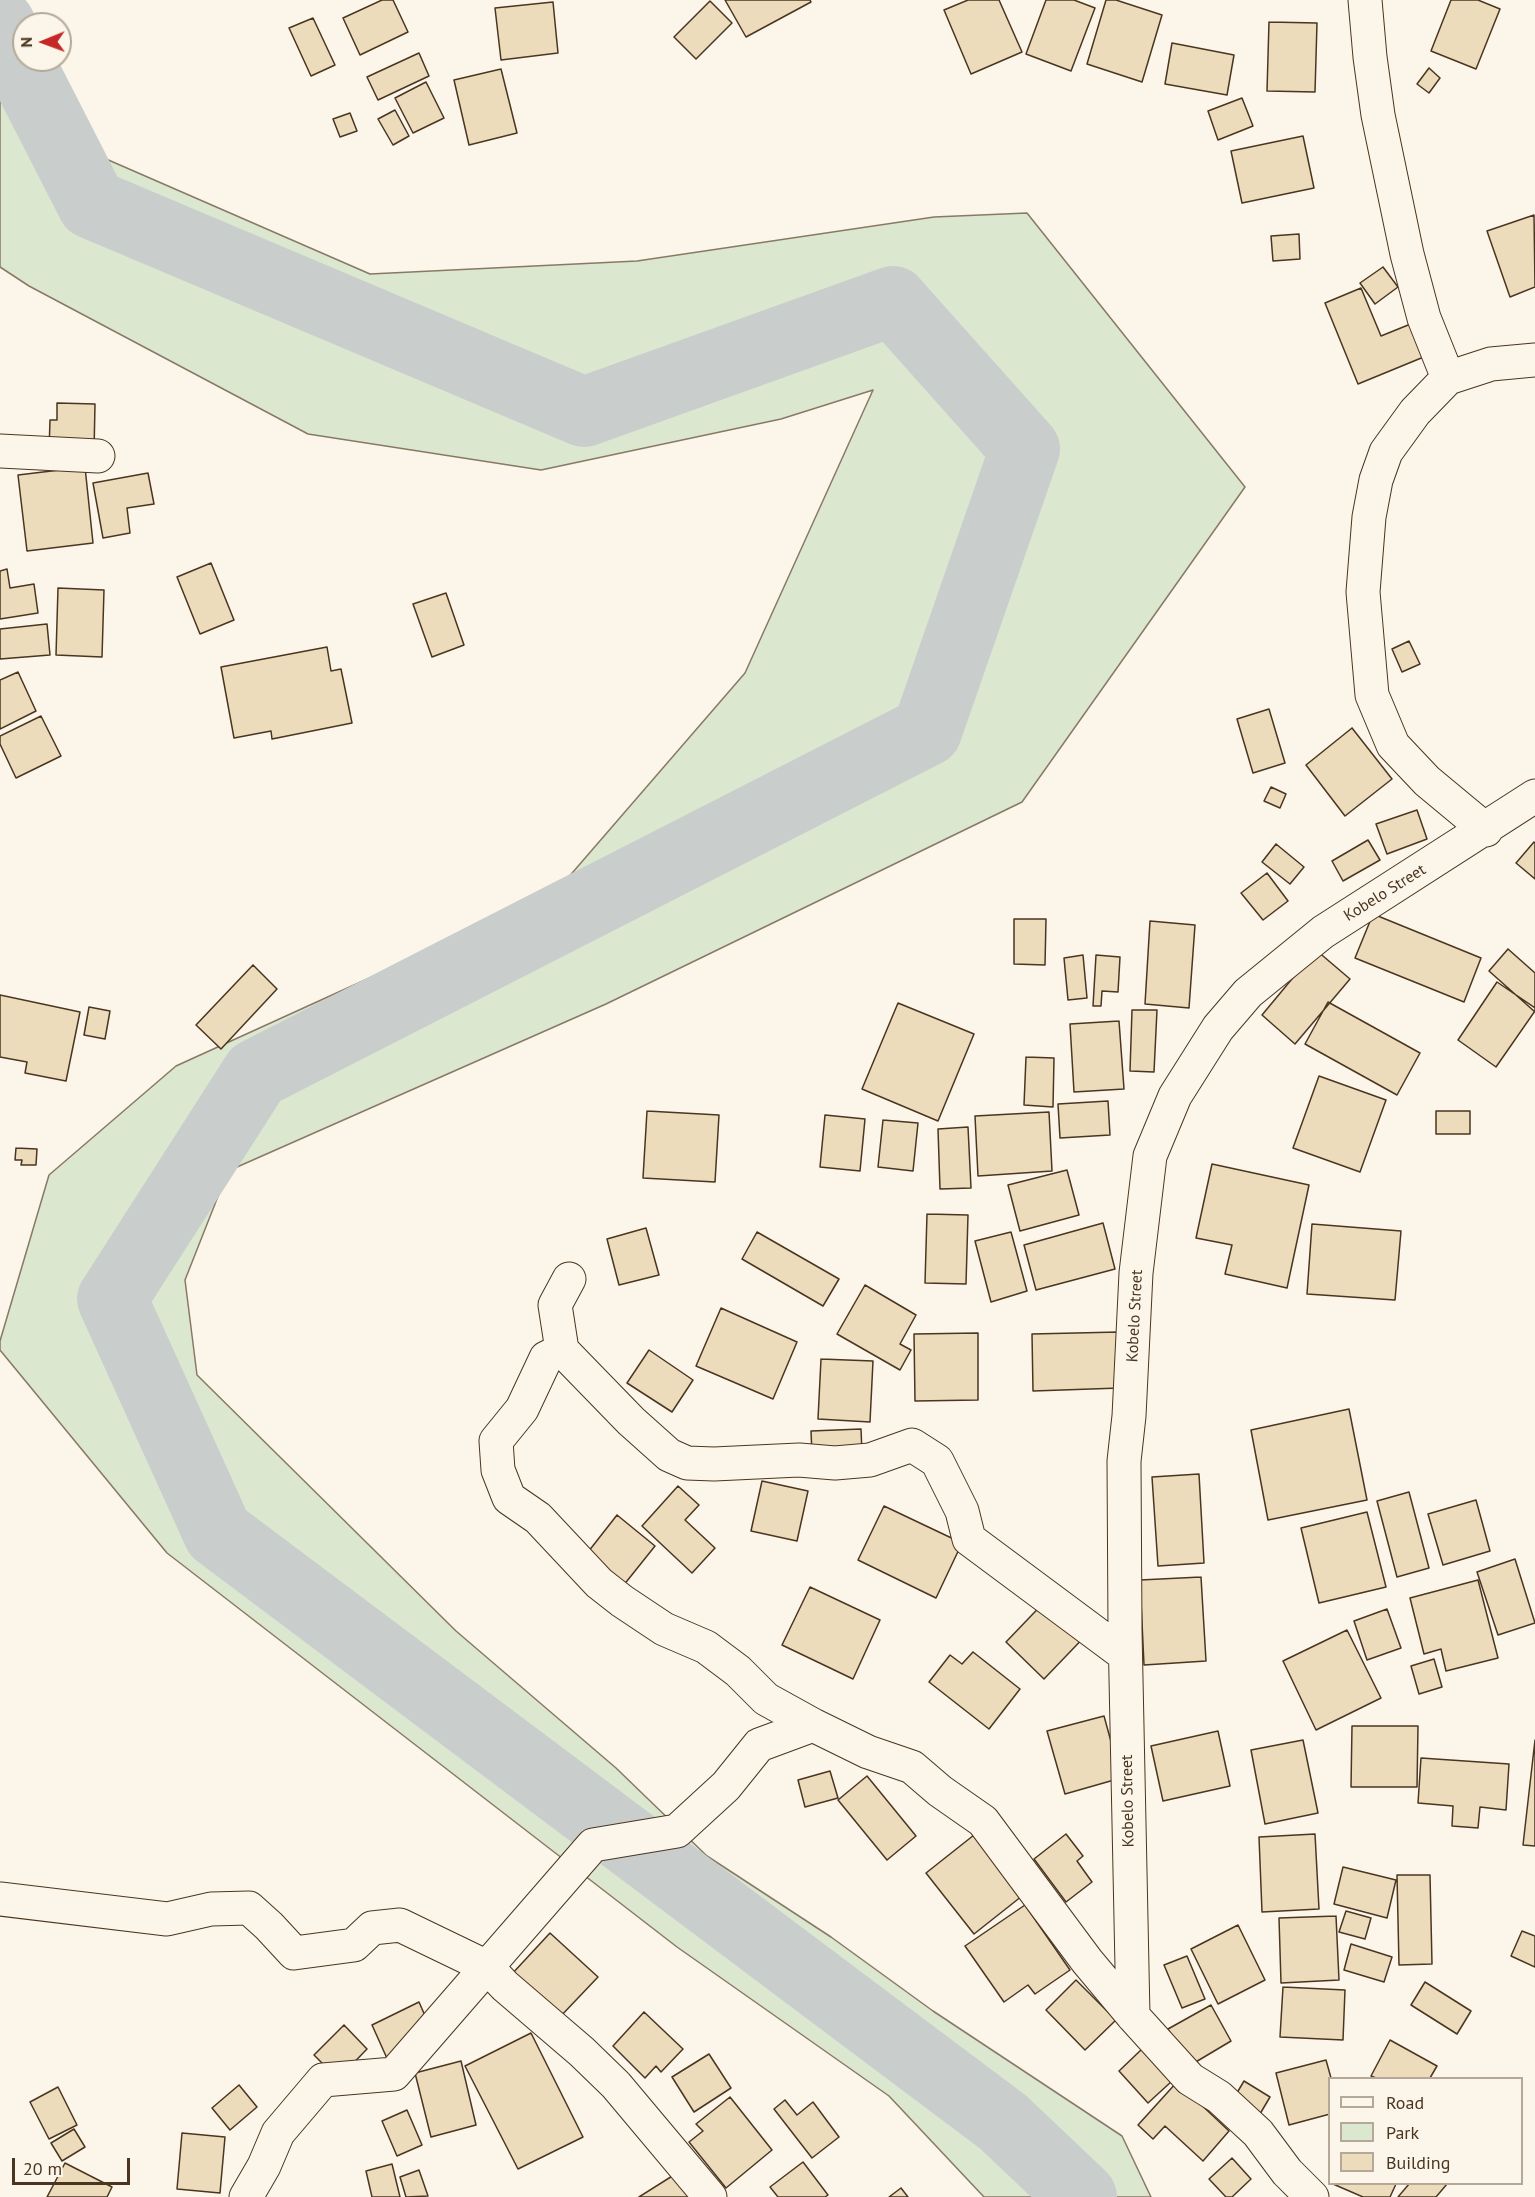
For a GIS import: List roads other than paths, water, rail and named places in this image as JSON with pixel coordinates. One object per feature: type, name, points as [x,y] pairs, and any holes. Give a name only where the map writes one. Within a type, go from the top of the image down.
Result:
[{"type":"street","points":[[1365,0],[1378,115],[1407,254],[1424,318],[1448,378]]},
{"type":"street","points":[[1485,830],[1427,781],[1394,745],[1372,694],[1365,638],[1363,592],[1369,517],[1376,480],[1386,452],[1414,412],[1448,378],[1491,364],[1535,360]]},
{"type":"street","points":[[0,451],[98,456]]},
{"type":"street","name":"Kobelo Street","points":[[1133,2016],[1125,1655],[1124,1461],[1130,1416],[1136,1273],[1150,1156],[1175,1096],[1218,1028],[1248,993],[1323,932],[1535,796]]},
{"type":"street","points":[[569,1279],[555,1305],[562,1350],[631,1421],[669,1455],[687,1463],[799,1460],[835,1463],[870,1460],[912,1445],[937,1461],[962,1511],[969,1539],[1125,1655]]},
{"type":"street","points":[[562,1350],[546,1358],[522,1409],[496,1441],[498,1470],[509,1498],[538,1518],[599,1583],[622,1601],[664,1629],[706,1647],[738,1671],[766,1699],[868,1752],[912,1767],[940,1791],[983,1821],[1086,1961],[1133,2016],[1190,2079],[1220,2097],[1257,2133],[1287,2172],[1312,2197]]},
{"type":"street","points":[[246,2197],[264,2166],[278,2133],[323,2080],[394,2074],[593,1845],[677,1831],[726,1786],[759,1744],[813,1725]]},
{"type":"street","points":[[0,1899],[167,1919],[211,1909],[249,1908],[294,1953],[354,1945],[372,1928],[400,1925],[487,1967],[505,1986],[582,2052],[616,2085],[710,2197]]},
{"type":"waterway","points":[[0,24],[92,204],[584,412],[893,301],[1025,449],[927,731],[256,1074],[112,1299],[218,1533],[1003,2122],[1082,2197]]}]
